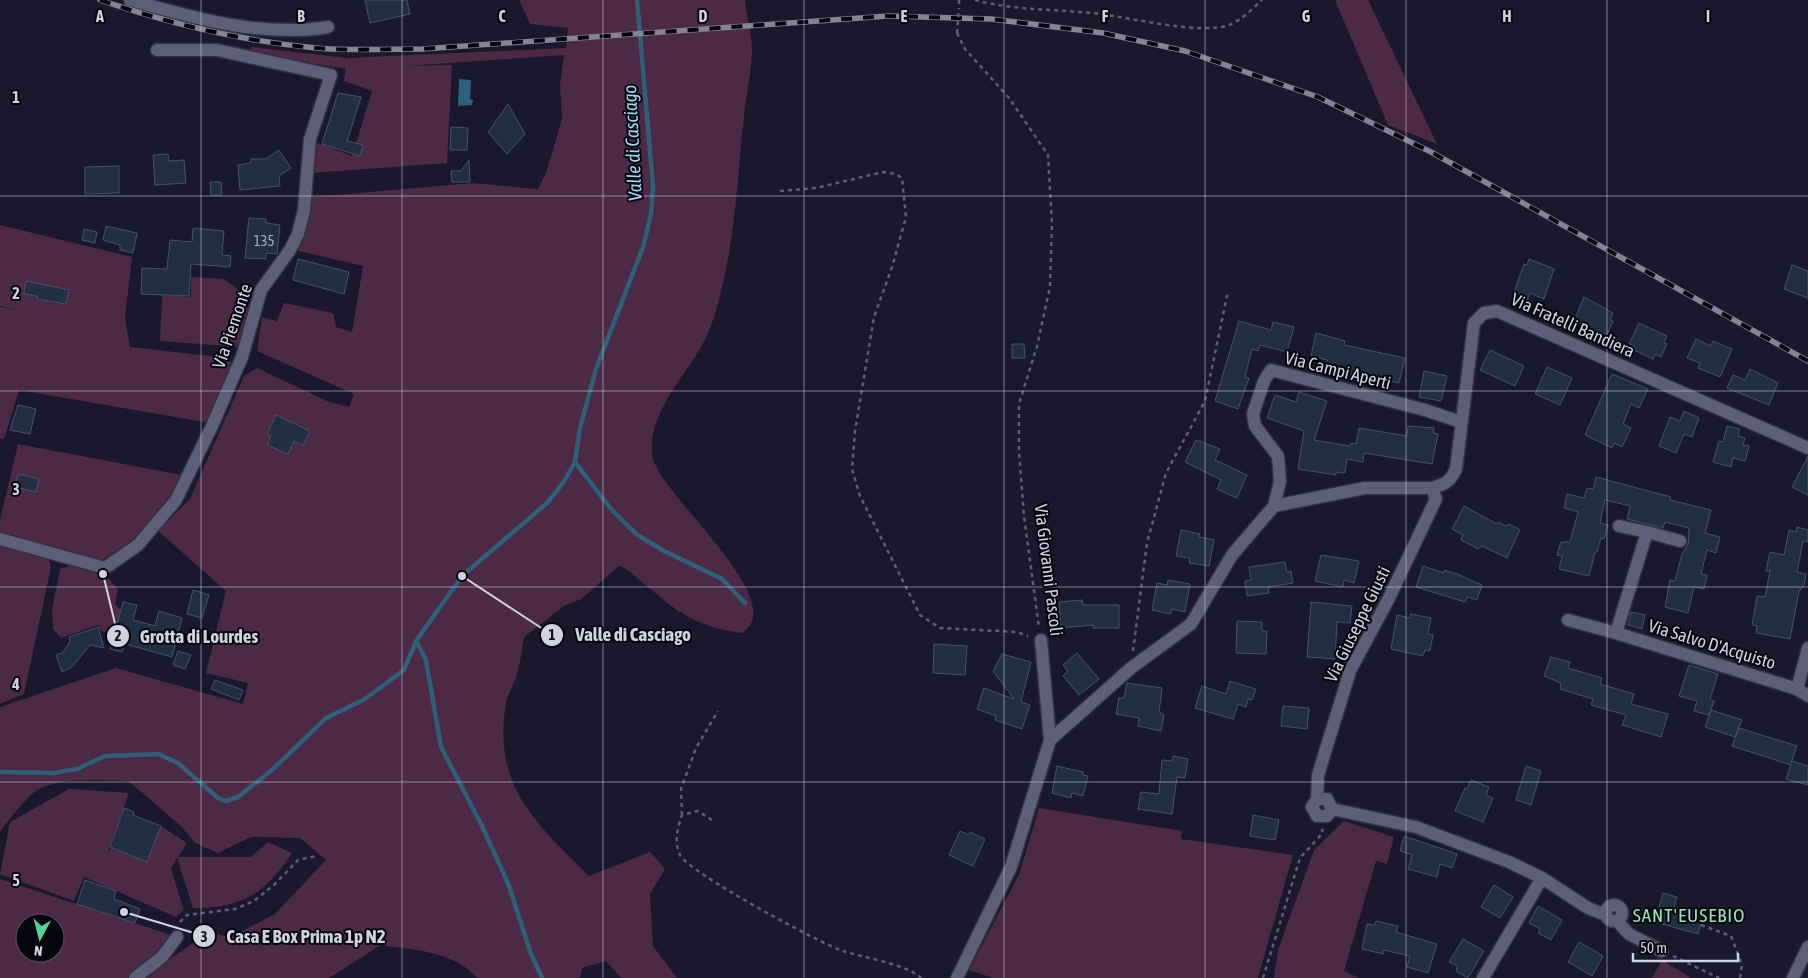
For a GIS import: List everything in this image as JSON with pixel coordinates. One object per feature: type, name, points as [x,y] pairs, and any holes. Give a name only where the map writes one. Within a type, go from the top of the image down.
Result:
[{"type":"street","points":[[130,0],[186,15],[242,25],[289,30],[328,27]]},
{"type":"street","name":"Via Piemonte","points":[[0,539],[105,568],[138,545],[176,500],[242,357],[260,290],[290,250],[298,234],[304,210],[310,139],[331,75],[218,50],[158,50]]},
{"type":"street","name":"Via Fratelli Bandiera","points":[[1434,493],[1452,479],[1456,469],[1474,323],[1484,313],[1497,311],[1808,448]]},
{"type":"street","name":"Via Campi Aperti","points":[[1274,506],[1280,481],[1278,456],[1254,426],[1253,414],[1264,381],[1270,370],[1425,410],[1461,422]]},
{"type":"street","points":[[1050,740],[1131,668],[1191,624],[1232,555],[1274,506],[1364,488],[1434,493]]},
{"type":"street","name":"Via Giuseppe Giusti","points":[[1329,812],[1317,816],[1313,812],[1313,802],[1317,799],[1318,775],[1350,671],[1389,598],[1434,493]]},
{"type":"street","points":[[1619,526],[1680,541]]},
{"type":"street","points":[[1616,633],[1647,532]]},
{"type":"street","name":"Via Salvo D'Acquisto","points":[[1568,620],[1616,633],[1802,693],[1808,648]]},
{"type":"street","name":"Via Giovanni Pascoli","points":[[958,978],[1011,867],[1050,740],[1040,640]]},
{"type":"street","points":[[1329,812],[1416,827],[1509,862],[1542,878],[1588,908],[1611,918],[1629,934],[1662,951]]},
{"type":"street","points":[[1483,978],[1542,878]]},
{"type":"street","points":[[135,978],[162,957],[177,937]]},
{"type":"street","points":[[1793,978],[1808,947]]},
{"type":"path","name":"Via Giovanni Pascoli","points":[[959,0],[957,33],[966,49],[1009,98],[1048,155],[1052,224],[1050,287],[1037,346],[1019,404],[1019,451],[1024,516],[1040,640]]},
{"type":"path","points":[[975,0],[1044,11],[1098,14],[1194,27],[1213,27],[1228,25],[1246,15],[1262,0]]},
{"type":"path","points":[[780,191],[816,188],[883,172],[896,174],[902,178],[906,217],[892,267],[874,316],[855,431],[852,469],[860,496],[920,615],[940,628],[1017,632],[1040,640]]},
{"type":"path","points":[[1131,668],[1147,543],[1166,473],[1205,401],[1228,291]]},
{"type":"path","points":[[718,711],[696,748],[682,789],[682,815],[676,833],[680,856],[702,875],[841,950],[881,960],[921,978]]},
{"type":"path","points":[[682,815],[698,812],[712,820]]},
{"type":"path","points":[[1264,978],[1300,858],[1320,836],[1329,812]]},
{"type":"path","points":[[180,922],[187,915],[235,910],[254,900],[274,885],[298,860],[316,856]]},
{"type":"path","points":[[1701,925],[1731,936],[1742,965],[1740,978]]},
{"type":"path","points":[[1662,951],[1719,978]]},
{"type":"shaded area","points":[[519,0],[745,0],[751,36],[751,66],[735,213],[723,284],[714,318],[705,339],[667,399],[655,425],[652,439],[652,454],[659,471],[674,493],[737,572],[750,596],[753,617],[742,633],[705,624],[690,618],[678,610],[625,568],[619,566],[581,599],[564,606],[524,637],[517,675],[506,703],[503,732],[506,758],[512,780],[522,801],[552,838],[589,876],[650,852],[665,869],[650,894],[653,946],[677,978],[621,978],[606,961],[582,968],[580,978],[477,978],[468,969],[445,957],[433,953],[381,945],[329,978],[143,978],[209,932],[230,937],[275,914],[326,860],[300,838],[251,837],[218,853],[195,843],[181,826],[128,781],[71,781],[49,785],[39,789],[24,802],[0,832],[0,707],[116,668],[243,704],[248,683],[206,673],[226,591],[158,531],[190,499],[244,376],[257,368],[327,401],[349,407],[354,394],[257,351],[262,317],[277,321],[284,303],[333,313],[336,327],[352,332],[363,266],[295,250],[304,228],[312,197],[473,183],[538,189],[546,173],[562,119],[560,85],[564,55],[406,66],[452,65],[447,163],[313,173],[313,141],[352,156],[372,91],[344,81],[346,69],[251,53],[251,47],[347,58],[566,48],[568,28],[530,24]]},
{"type":"shaded area","points":[[1335,0],[1368,0],[1437,144],[1388,125]]},
{"type":"shaded area","points":[[0,225],[132,257],[125,318],[130,347],[228,358],[233,368],[210,423],[19,390],[4,439],[0,438],[0,307],[23,311],[0,306]]},
{"type":"shaded area","points":[[191,277],[224,279],[246,295],[249,307],[240,347],[160,341],[162,295],[191,297]]},
{"type":"shaded area","points":[[18,444],[182,475],[174,496],[136,539],[102,560],[0,533],[0,520]]},
{"type":"shaded area","points":[[0,545],[48,558],[51,567],[24,694],[0,704]]},
{"type":"shaded area","points":[[74,564],[104,576],[118,590],[115,604],[121,610],[114,636],[101,631],[98,625],[61,638],[53,629],[52,609],[60,569]]},
{"type":"shaded area","points":[[69,789],[129,793],[107,854],[111,848],[147,862],[161,826],[187,843],[178,857],[250,857],[268,842],[292,853],[272,879],[251,896],[225,905],[193,908],[177,858],[171,869],[184,910],[176,917],[84,877],[74,901],[0,874],[10,822]]},
{"type":"shaded area","points":[[1039,808],[1182,831],[1181,839],[1293,855],[1258,978],[993,978],[969,970],[1019,874]]},
{"type":"shaded area","points":[[1344,821],[1394,837],[1387,864],[1376,861],[1344,971],[1359,978],[1274,978],[1278,950],[1314,850]]},
{"type":"shaded area","points":[[0,879],[177,937],[132,978],[0,978]]},
{"type":"shaded area","points":[[1662,960],[1691,978],[1652,978]]},
{"type":"water","points":[[459,79],[471,80],[470,99],[473,100],[472,105],[458,106]]},
{"type":"building","points":[[365,0],[407,0],[410,14],[370,23]]},
{"type":"building","points":[[338,93],[361,97],[347,141],[363,145],[360,156],[322,144]]},
{"type":"building","points":[[508,104],[525,134],[507,154],[488,132]]},
{"type":"building","points":[[451,127],[468,128],[467,150],[450,150]]},
{"type":"building","points":[[279,150],[291,168],[279,176],[280,186],[240,190],[238,165],[251,163],[251,159],[265,159]]},
{"type":"building","points":[[168,154],[169,161],[184,160],[186,183],[155,185],[153,155]]},
{"type":"building","points":[[469,160],[470,182],[452,182],[451,171],[461,171]]},
{"type":"building","points":[[119,166],[119,193],[85,194],[85,167]]},
{"type":"building","points":[[210,182],[221,182],[222,195],[211,195]]},
{"type":"building","points":[[249,218],[266,219],[266,223],[280,225],[277,254],[266,253],[266,259],[245,258]]},
{"type":"building","points":[[106,226],[137,233],[133,253],[120,250],[120,245],[103,240]]},
{"type":"building","points":[[193,228],[224,231],[222,255],[231,256],[230,267],[191,264],[189,296],[141,294],[142,268],[167,269],[170,240],[192,242]]},
{"type":"building","points":[[84,229],[97,232],[95,243],[82,240]]},
{"type":"building","points":[[298,259],[349,272],[344,294],[293,280]]},
{"type":"building","points":[[1529,259],[1554,269],[1544,299],[1530,293],[1526,303],[1512,298],[1524,264],[1527,265]]},
{"type":"building","points":[[1792,265],[1808,271],[1808,298],[1784,289]]},
{"type":"building","points":[[26,281],[69,290],[66,304],[37,299],[37,296],[24,294]]},
{"type":"building","points":[[1584,297],[1613,313],[1610,320],[1613,321],[1607,335],[1599,331],[1598,335],[1580,327],[1581,324],[1574,321]]},
{"type":"building","points":[[1239,321],[1271,330],[1273,322],[1294,327],[1287,352],[1260,345],[1258,351],[1252,349],[1245,377],[1249,378],[1238,409],[1215,401]]},
{"type":"building","points":[[1639,323],[1667,336],[1664,343],[1667,344],[1661,357],[1655,354],[1653,359],[1634,350],[1635,347],[1629,344]]},
{"type":"building","points":[[1316,333],[1345,341],[1344,345],[1405,358],[1399,383],[1386,380],[1385,384],[1325,367],[1327,360],[1311,356]]},
{"type":"building","points":[[1696,339],[1711,346],[1713,341],[1732,349],[1720,377],[1698,368],[1700,363],[1687,358]]},
{"type":"building","points":[[1012,344],[1024,344],[1025,358],[1012,358]]},
{"type":"building","points":[[1490,350],[1524,366],[1515,386],[1480,370]]},
{"type":"building","points":[[1547,367],[1572,378],[1560,405],[1535,394]]},
{"type":"building","points":[[1750,369],[1778,383],[1769,405],[1727,388],[1733,375],[1745,380]]},
{"type":"building","points":[[1424,371],[1447,376],[1441,401],[1419,397]]},
{"type":"building","points":[[1612,374],[1648,389],[1639,408],[1631,404],[1623,424],[1631,428],[1622,447],[1614,443],[1612,448],[1585,435]]},
{"type":"building","points":[[1299,392],[1327,401],[1314,440],[1350,446],[1351,443],[1356,444],[1359,428],[1407,436],[1408,426],[1434,428],[1433,433],[1438,434],[1432,464],[1364,453],[1363,462],[1347,459],[1345,473],[1336,472],[1336,475],[1298,469],[1304,431],[1267,418],[1275,395],[1296,402]]},
{"type":"building","points":[[18,405],[36,409],[30,434],[10,430]]},
{"type":"building","points":[[1684,411],[1699,418],[1692,437],[1684,434],[1676,453],[1659,446],[1670,417],[1680,421]]},
{"type":"building","points":[[276,415],[310,431],[303,446],[294,441],[288,454],[267,445],[271,436],[267,434]]},
{"type":"building","points":[[1727,426],[1740,429],[1738,436],[1745,438],[1743,445],[1749,446],[1745,461],[1733,458],[1731,467],[1713,462],[1719,441],[1723,442]]},
{"type":"building","points":[[1196,440],[1220,449],[1215,460],[1247,475],[1237,498],[1217,489],[1221,480],[1185,462]]},
{"type":"building","points":[[1808,456],[1808,495],[1792,487]]},
{"type":"building","points":[[18,474],[39,479],[36,492],[15,487]]},
{"type":"building","points":[[1596,477],[1671,497],[1670,500],[1711,510],[1705,533],[1720,537],[1716,553],[1707,550],[1701,574],[1707,575],[1704,589],[1694,587],[1688,613],[1665,607],[1670,580],[1675,581],[1682,554],[1688,544],[1689,528],[1665,522],[1663,528],[1627,519],[1630,506],[1605,500],[1600,523],[1608,525],[1604,539],[1601,538],[1597,552],[1595,552],[1589,576],[1559,569],[1562,556],[1557,555],[1561,542],[1570,542],[1578,512],[1564,508],[1567,494],[1584,498],[1587,488],[1593,489]]},
{"type":"building","points":[[1464,506],[1497,524],[1498,522],[1506,526],[1509,524],[1520,530],[1507,558],[1482,546],[1478,549],[1461,540],[1463,535],[1452,529]]},
{"type":"building","points":[[1797,527],[1808,530],[1808,542],[1803,541],[1797,572],[1806,574],[1804,586],[1799,591],[1790,639],[1756,633],[1757,626],[1752,625],[1757,596],[1765,597],[1770,571],[1766,571],[1770,552],[1784,555],[1789,530],[1796,532]]},
{"type":"building","points":[[1181,530],[1200,534],[1199,537],[1214,540],[1209,566],[1189,563],[1190,558],[1176,556]]},
{"type":"building","points":[[1321,555],[1359,561],[1354,583],[1344,580],[1343,587],[1315,581]]},
{"type":"building","points":[[1285,562],[1287,572],[1291,571],[1293,583],[1268,587],[1269,593],[1247,596],[1245,581],[1251,580],[1249,567]]},
{"type":"building","points":[[1423,566],[1444,573],[1444,570],[1457,574],[1482,585],[1477,600],[1467,597],[1465,602],[1416,587]]},
{"type":"building","points":[[1168,580],[1190,584],[1185,612],[1172,609],[1171,614],[1152,610],[1157,583],[1167,585]]},
{"type":"building","points":[[193,590],[209,595],[202,618],[187,614]]},
{"type":"building","points":[[1082,600],[1083,605],[1119,605],[1119,628],[1093,628],[1093,625],[1061,628],[1059,602]]},
{"type":"building","points":[[123,602],[137,605],[133,620],[155,626],[159,611],[182,618],[172,657],[125,644],[122,652],[110,649]]},
{"type":"building","points":[[1311,602],[1352,606],[1350,623],[1337,622],[1335,659],[1307,657]]},
{"type":"building","points":[[1631,612],[1645,615],[1642,629],[1628,625]]},
{"type":"building","points":[[1411,614],[1431,618],[1428,634],[1433,635],[1430,651],[1425,650],[1423,656],[1391,649],[1397,615],[1410,618]]},
{"type":"building","points":[[1237,621],[1262,622],[1262,631],[1267,631],[1266,654],[1236,653]]},
{"type":"building","points":[[98,627],[104,648],[90,645],[72,667],[62,672],[56,655],[62,653],[70,642],[69,637]]},
{"type":"building","points":[[934,644],[967,646],[965,675],[933,673]]},
{"type":"building","points":[[178,651],[191,655],[185,669],[173,665]]},
{"type":"building","points":[[1077,653],[1099,679],[1079,695],[1063,676],[1068,671],[1063,665]]},
{"type":"building","points":[[1002,654],[1031,662],[1021,702],[1030,705],[1022,729],[995,720],[996,716],[977,709],[984,688],[1014,699],[993,671]]},
{"type":"building","points":[[1551,657],[1570,662],[1568,668],[1602,678],[1600,684],[1634,694],[1631,704],[1668,714],[1661,737],[1622,725],[1626,715],[1591,705],[1593,699],[1560,689],[1561,683],[1544,676]]},
{"type":"building","points":[[1689,665],[1718,674],[1710,699],[1714,701],[1709,715],[1694,711],[1697,701],[1679,696]]},
{"type":"building","points":[[215,680],[243,690],[239,700],[211,689]]},
{"type":"building","points":[[1230,681],[1256,689],[1252,700],[1248,699],[1246,707],[1238,704],[1233,719],[1195,708],[1202,686],[1226,694]]},
{"type":"building","points":[[1127,683],[1162,688],[1159,712],[1164,715],[1161,731],[1138,726],[1139,718],[1116,714],[1119,698],[1124,698]]},
{"type":"building","points":[[1283,706],[1309,708],[1307,729],[1281,726]]},
{"type":"building","points":[[1711,710],[1742,720],[1735,737],[1705,727]]},
{"type":"building","points":[[1739,728],[1797,746],[1791,763],[1792,761],[1808,766],[1808,785],[1786,779],[1791,765],[1732,746]]},
{"type":"building","points":[[1173,756],[1188,759],[1185,778],[1177,777],[1172,814],[1138,809],[1141,792],[1159,794],[1162,760],[1172,761]]},
{"type":"building","points":[[1057,766],[1083,772],[1083,775],[1088,776],[1083,796],[1072,793],[1071,798],[1052,793]]},
{"type":"building","points":[[1526,766],[1541,771],[1531,805],[1516,800]]},
{"type":"building","points":[[1471,780],[1489,787],[1486,795],[1493,798],[1483,822],[1455,811],[1465,788],[1467,789]]},
{"type":"building","points":[[124,808],[134,812],[133,815],[161,826],[147,862],[110,847]]},
{"type":"building","points":[[1253,815],[1279,820],[1275,840],[1250,836]]},
{"type":"building","points":[[960,831],[969,835],[970,832],[985,839],[973,866],[949,855]]},
{"type":"building","points":[[1404,836],[1457,854],[1452,868],[1440,864],[1437,877],[1408,869],[1412,855],[1400,851]]},
{"type":"building","points":[[85,880],[116,891],[114,899],[140,909],[135,923],[77,904]]},
{"type":"building","points":[[1494,885],[1513,897],[1500,918],[1481,907]]},
{"type":"building","points":[[1663,893],[1677,897],[1674,907],[1703,915],[1698,934],[1655,922]]},
{"type":"building","points":[[1538,906],[1562,920],[1551,940],[1538,933],[1540,929],[1529,923]]},
{"type":"building","points":[[1376,921],[1398,926],[1396,932],[1437,944],[1428,973],[1407,967],[1410,956],[1384,950],[1383,954],[1362,949],[1367,924],[1375,925]]},
{"type":"building","points":[[1463,939],[1484,951],[1468,978],[1456,971],[1457,966],[1449,962]]},
{"type":"building","points":[[1579,942],[1603,956],[1592,976],[1568,962]]},
{"type":"waterway","name":"Valle di Casciago","points":[[0,772],[53,773],[77,769],[105,756],[158,754],[178,763],[218,798],[226,801],[238,797],[272,770],[326,718],[365,699],[404,670],[416,641],[462,576],[547,503],[563,483],[575,462],[580,428],[596,369],[643,247],[651,214],[653,186],[637,0]]},
{"type":"waterway","points":[[575,462],[611,509],[636,534],[664,551],[722,579],[745,603]]},
{"type":"waterway","points":[[416,641],[426,660],[441,747],[482,826],[508,883],[531,954],[542,978]]},
{"type":"railway","points":[[100,0],[153,17],[234,36],[288,45],[342,49],[422,49],[888,16],[991,19],[1103,33],[1185,51],[1318,97],[1431,152],[1808,361]]},
{"type":"place","name":"Grotta di Lourdes","points":[[103,574]]},
{"type":"place","name":"Valle di Casciago","points":[[462,576]]},
{"type":"place","name":"Casa E Box Prima 1p N2","points":[[124,912]]},
{"type":"district","name":"SANT'EUSEBIO","points":[[1689,915]]}]
